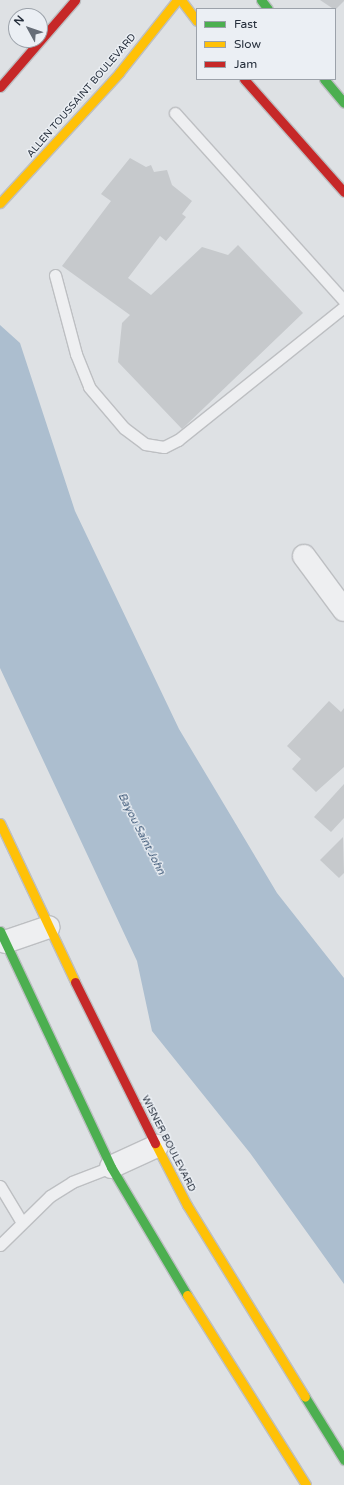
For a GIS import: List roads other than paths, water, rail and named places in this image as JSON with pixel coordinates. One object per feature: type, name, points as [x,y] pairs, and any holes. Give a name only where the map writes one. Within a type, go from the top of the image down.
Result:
[{"type":"street","points":[[0,87],[75,0]]},
{"type":"street","name":"ALLEN TOUSSAINT BOULEVARD","points":[[0,203],[114,79],[177,0]]},
{"type":"street","points":[[181,0],[196,19]]},
{"type":"street","points":[[261,0],[267,8]]},
{"type":"street","points":[[245,80],[344,192]]},
{"type":"street","points":[[325,80],[344,103]]},
{"type":"street","points":[[304,556],[344,610]]},
{"type":"street","name":"WISNER BOULEVARD","points":[[0,823],[49,927],[187,1205],[253,1317],[344,1460]]},
{"type":"street","points":[[49,927],[3,936],[112,1167],[150,1237],[306,1485]]},
{"type":"street","points":[[112,1167],[157,1146]]},
{"type":"lane","points":[[175,113],[344,301]]},
{"type":"lane","points":[[55,275],[76,354],[89,387],[140,440],[164,447],[344,306]]},
{"type":"lane","points":[[0,1245],[21,1221],[72,1182],[112,1167]]},
{"type":"lane","points":[[0,1186],[21,1221]]},
{"type":"water","name":"Bayou Saint John","points":[[0,325],[20,343],[75,511],[179,729],[277,893],[344,978],[344,1284],[250,1153],[152,1031],[137,961],[0,668]]}]
